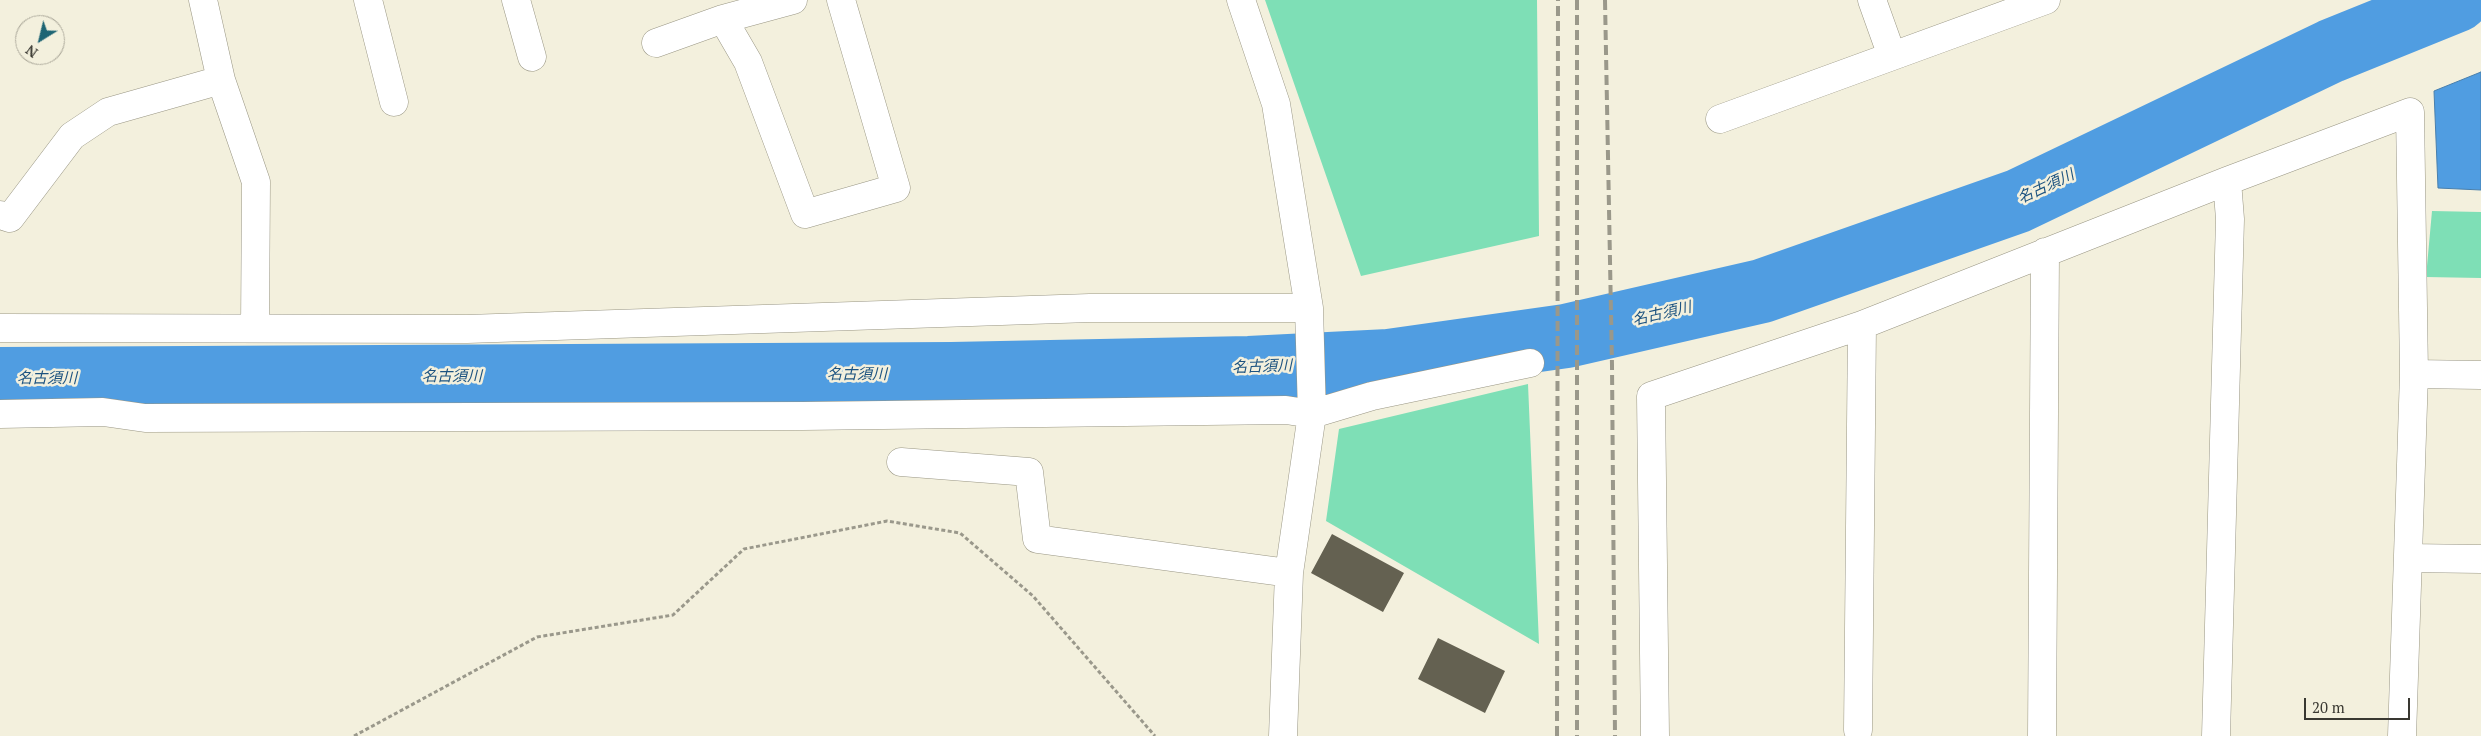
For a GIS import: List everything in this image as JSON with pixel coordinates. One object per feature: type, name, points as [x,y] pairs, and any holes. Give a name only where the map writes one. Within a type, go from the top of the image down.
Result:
[{"type":"street","points":[[203,0],[220,80],[256,182],[255,328]]},
{"type":"street","points":[[368,0],[394,102]]},
{"type":"street","points":[[516,0],[532,57]]},
{"type":"street","points":[[656,43],[723,19],[793,0]]},
{"type":"street","points":[[723,19],[748,62],[805,214],[896,188],[840,0]]},
{"type":"street","points":[[1241,0],[1276,104],[1310,308],[1312,414],[1290,573],[1283,736]]},
{"type":"street","points":[[1872,0],[1892,56]]},
{"type":"street","points":[[1720,119],[2046,0]]},
{"type":"street","points":[[0,215],[10,218],[72,136],[108,112],[220,80]]},
{"type":"street","points":[[1655,736],[1651,396],[1862,325],[2227,180],[2410,112],[2414,374],[2402,736]]},
{"type":"street","points":[[2216,736],[2230,219],[2227,180]]},
{"type":"street","points":[[2042,736],[2045,252]]},
{"type":"street","points":[[0,328],[467,329],[1090,308],[1310,308]]},
{"type":"street","points":[[1858,730],[1862,325]]},
{"type":"street","points":[[0,414],[103,412],[145,418],[165,418],[793,416],[1286,410],[1312,414],[1372,396],[1530,363]]},
{"type":"street","points":[[2414,374],[2481,375]]},
{"type":"street","points":[[901,462],[1029,472],[1037,539],[1290,573]]},
{"type":"street","points":[[2408,558],[2481,559]]},
{"type":"path","points":[[354,736],[537,637],[672,615],[744,549],[887,521],[960,533],[1033,596],[1155,736]]},
{"type":"green space","points":[[1265,0],[1537,0],[1539,236],[1361,276]]},
{"type":"green space","points":[[2432,211],[2481,212],[2481,278],[2426,277]]},
{"type":"green space","points":[[1528,384],[1539,644],[1326,521],[1339,429]]},
{"type":"water","points":[[2481,72],[2481,190],[2438,188],[2434,91]]},
{"type":"building","points":[[1332,534],[1404,573],[1383,612],[1311,573]]},
{"type":"building","points":[[1438,638],[1505,671],[1485,713],[1418,679]]},
{"type":"waterway","name":"名古須川","points":[[0,379],[951,374],[1249,368],[1389,361],[1566,336],[1762,291],[2018,201],[2331,51],[2457,0]]},
{"type":"railway","points":[[1557,736],[1558,0]]},
{"type":"railway","points":[[1577,0],[1577,736]]},
{"type":"railway","points":[[1605,0],[1612,365],[1615,736]]}]
